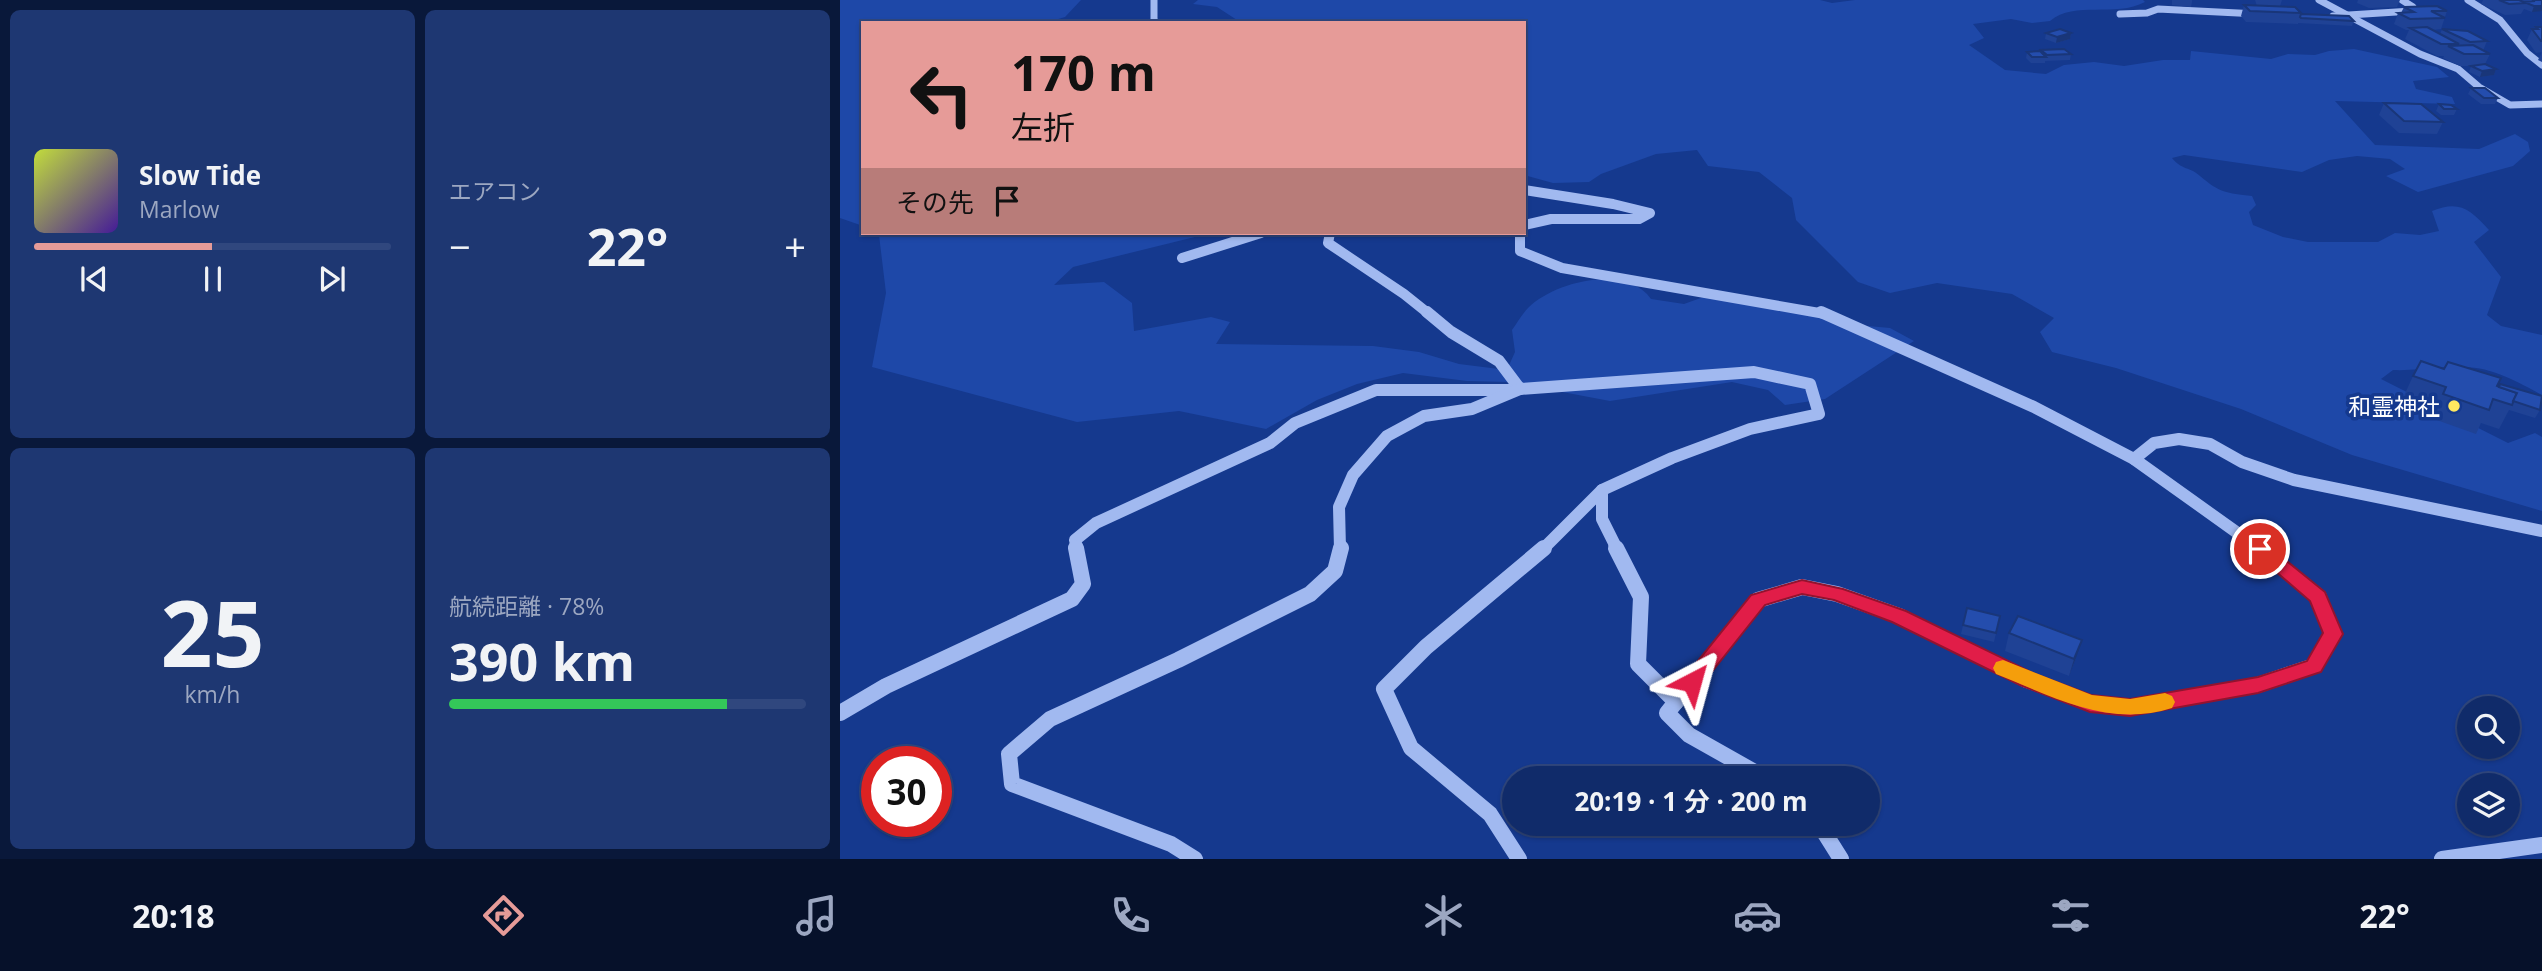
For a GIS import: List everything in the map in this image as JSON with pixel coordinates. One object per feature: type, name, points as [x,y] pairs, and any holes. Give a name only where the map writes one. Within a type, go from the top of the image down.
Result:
[{"type":"street","points":[[1154,0],[1155,21]]},
{"type":"street","points":[[2319,0],[2420,54],[2458,69],[2479,87],[2510,106],[2542,104]]},
{"type":"street","points":[[2327,16],[2412,11],[2413,7],[2402,0]]},
{"type":"street","points":[[2468,0],[2490,12],[2507,27],[2525,53],[2542,65]]},
{"type":"street","points":[[2120,14],[2147,13],[2158,9],[2263,14]]},
{"type":"street","points":[[1526,190],[1613,204],[1650,213],[1639,219],[1551,219],[1526,225]]},
{"type":"street","points":[[1182,258],[1255,235]]},
{"type":"street","points":[[1330,235],[1328,243],[1404,294],[1451,332],[1499,361],[1520,389]]},
{"type":"street","points":[[1520,235],[1520,251],[1562,268],[1818,311],[2034,407],[2134,459],[2282,565],[2319,597],[2333,634],[2314,666],[2258,685],[2130,708],[2090,703],[2027,680],[1899,617],[1836,594],[1802,587],[1758,600],[1667,713],[1689,735],[1744,766]]},
{"type":"street","points":[[840,713],[886,686],[1072,599],[1083,584],[1075,540],[1096,523],[1270,443],[1295,423],[1376,390],[1520,389],[1754,372],[1810,384],[1819,414],[1750,429],[1672,458],[1602,490],[1532,560],[1426,647],[1384,688],[1411,748],[1490,814],[1519,859]]},
{"type":"street","points":[[1195,859],[1171,844],[1012,784],[1009,754],[1051,719],[1310,594],[1335,571],[1341,547],[1339,507],[1353,475],[1387,436],[1424,416],[1472,409],[1520,389]]},
{"type":"street","points":[[2134,459],[2154,443],[2179,439],[2210,444],[2242,462],[2294,480],[2542,531]]},
{"type":"street","points":[[1602,490],[1602,519],[1641,597],[1637,664],[1676,702]]},
{"type":"street","points":[[1827,836],[1841,859]]},
{"type":"street","points":[[2442,859],[2542,845]]},
{"type":"shaded area","points":[[840,0],[1081,0],[1065,17],[1052,21],[861,21],[861,225],[840,218]]},
{"type":"shaded area","points":[[1198,0],[1820,0],[1832,3],[1855,0],[2143,0],[2145,2],[2121,9],[2071,11],[2050,21],[2032,23],[2011,19],[1973,24],[1984,38],[1969,45],[2005,70],[2046,74],[2064,65],[2094,62],[2124,66],[2163,60],[2190,60],[2191,51],[2271,59],[2288,54],[2315,55],[2354,49],[2437,67],[2449,77],[2413,81],[2416,89],[2452,97],[2455,104],[2335,101],[2375,145],[2479,149],[2515,134],[2528,142],[2530,151],[2513,166],[2418,192],[2386,176],[2405,169],[2390,159],[2357,156],[2329,160],[2302,172],[2184,155],[2172,158],[2218,189],[2252,196],[2256,205],[2249,212],[2253,225],[2283,237],[2308,242],[2378,242],[2395,233],[2420,235],[2439,231],[2432,211],[2450,206],[2464,209],[2476,217],[2489,230],[2474,242],[2501,277],[2487,315],[2501,326],[2542,335],[2542,395],[2504,376],[2474,368],[2393,370],[2381,379],[2508,443],[2535,433],[2542,437],[2542,511],[2352,455],[2241,409],[2116,368],[2052,352],[2040,332],[2054,318],[2012,294],[1937,283],[1890,293],[1858,282],[1796,220],[1792,198],[1759,172],[1708,166],[1697,150],[1656,154],[1601,174],[1589,182],[1553,183],[1526,176],[1526,21],[1246,21],[1237,20],[1217,7],[1193,4]]},
{"type":"shaded area","points":[[879,235],[1203,235],[1073,267],[1054,285],[1104,282],[1132,303],[1134,331],[1211,317],[1230,322],[1216,344],[1373,346],[1419,352],[1459,364],[1507,370],[1515,352],[1512,330],[1528,308],[1555,290],[1591,280],[1625,282],[1640,288],[1651,299],[1684,304],[1709,295],[1766,303],[1846,324],[1890,328],[1914,341],[1825,399],[1785,405],[1768,390],[1732,382],[1610,401],[1509,382],[1467,381],[1403,373],[1357,384],[1317,400],[1266,429],[1179,411],[1077,422],[872,367],[886,293]]},
{"type":"building","points":[[2499,0],[2519,0],[2526,3],[2509,4]]},
{"type":"building","points":[[2532,0],[2542,0],[2542,6],[2524,2],[2535,1]]},
{"type":"building","points":[[2244,5],[2295,7],[2301,13],[2250,11]]},
{"type":"building","points":[[2437,6],[2447,11],[2431,11],[2445,18],[2410,19],[2398,13],[2414,12],[2404,7]]},
{"type":"building","points":[[2301,14],[2349,16],[2354,21],[2301,18]]},
{"type":"building","points":[[2427,27],[2459,44],[2441,44],[2410,28]]},
{"type":"building","points":[[2536,27],[2542,27],[2542,41],[2532,29],[2538,29]]},
{"type":"building","points":[[2060,29],[2071,33],[2057,37],[2046,33]]},
{"type":"building","points":[[2442,29],[2468,31],[2487,41],[2470,42]]},
{"type":"building","points":[[2473,45],[2490,54],[2464,54],[2448,46]]},
{"type":"building","points":[[2064,49],[2071,54],[2047,55],[2041,50]]},
{"type":"building","points":[[2040,51],[2046,57],[2032,57],[2027,52]]},
{"type":"building","points":[[2485,64],[2496,69],[2482,71],[2471,66]]},
{"type":"building","points":[[2471,88],[2485,88],[2498,98],[2484,98]]},
{"type":"building","points":[[2384,103],[2421,104],[2443,122],[2404,121]]},
{"type":"building","points":[[2439,104],[2451,105],[2457,109],[2444,109]]},
{"type":"building","points":[[2421,361],[2444,369],[2448,362],[2501,378],[2497,386],[2517,393],[2512,405],[2493,399],[2489,410],[2443,394],[2446,387],[2413,376]]},
{"type":"building","points":[[2500,384],[2542,396],[2540,410],[2513,401],[2517,393],[2499,387]]},
{"type":"building","points":[[1967,608],[2000,616],[1996,633],[1963,625]]},
{"type":"building","points":[[2018,616],[2082,640],[2074,659],[2009,633]]},
{"type":"slow traffic","points":[[2003,668],[2027,680],[2090,703],[2130,708],[2165,702]]},
{"type":"place","name":"和霊神社","points":[[2454,406]]},
{"type":"route","points":[[1692,682],[1758,600],[1802,587],[1836,594],[1899,617],[2027,680],[2090,703],[2130,708],[2258,685],[2314,666],[2333,634],[2319,597],[2260,549]]}]
